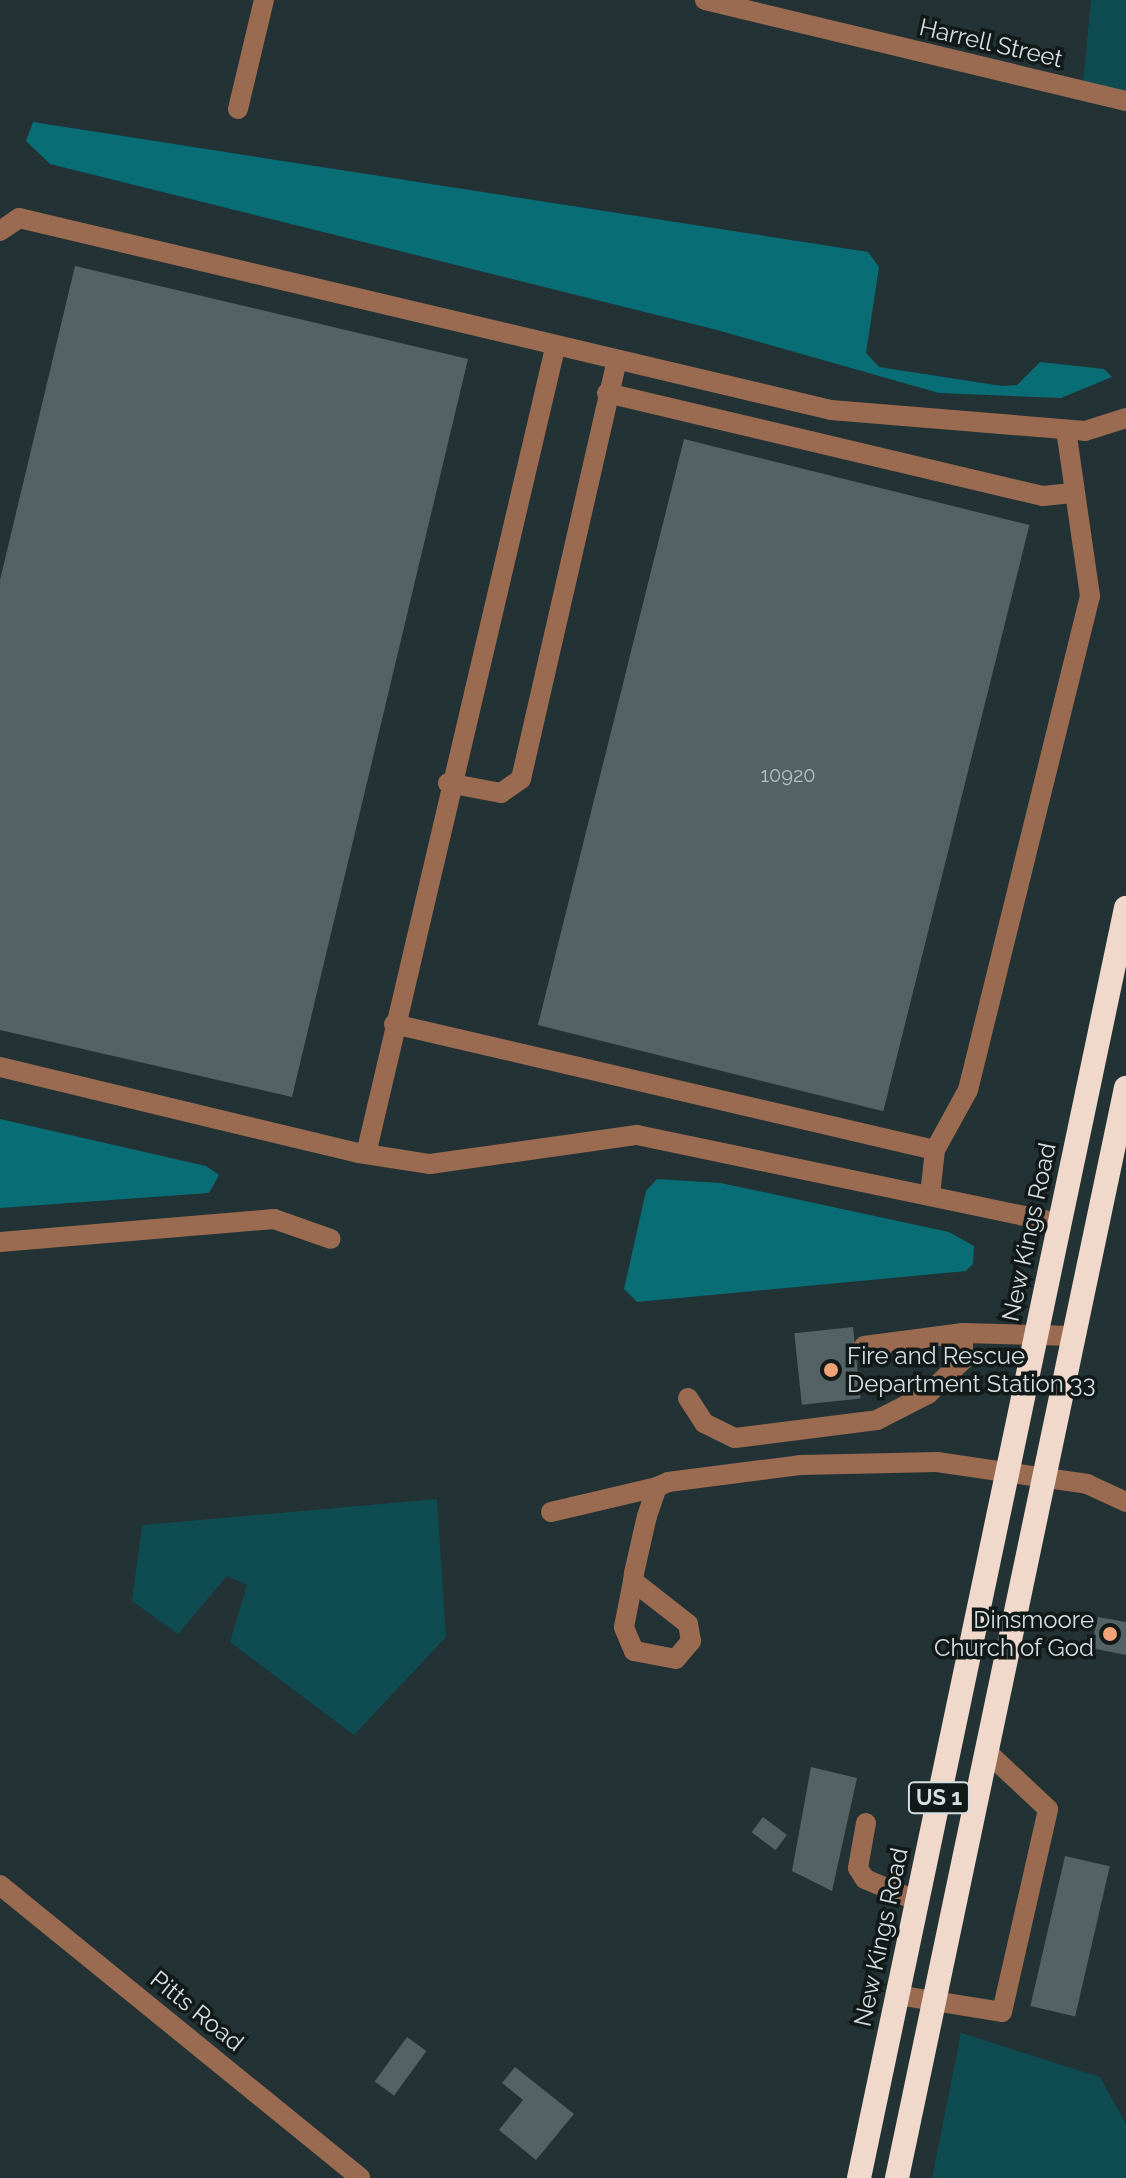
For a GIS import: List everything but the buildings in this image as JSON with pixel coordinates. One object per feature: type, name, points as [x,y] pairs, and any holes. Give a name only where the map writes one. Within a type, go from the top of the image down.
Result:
[{"type":"highway","name":"New Kings Road","points":[[859,2178],[1126,908]]},
{"type":"highway","name":"US 1","points":[[897,2178],[1126,1088]]},
{"type":"street","points":[[238,109],[264,0]]},
{"type":"street","name":"Harrell Street","points":[[705,0],[1126,101]]},
{"type":"street","points":[[0,231],[19,218],[616,363],[831,410],[1066,430],[1126,418]]},
{"type":"street","points":[[366,1154],[448,783],[555,348]]},
{"type":"street","points":[[448,783],[501,793],[521,779],[616,363]]},
{"type":"street","points":[[607,393],[1043,496],[1072,493]]},
{"type":"street","points":[[930,1195],[935,1150],[968,1090],[1090,596],[1072,493],[1066,430]]},
{"type":"street","points":[[394,1024],[935,1150]]},
{"type":"street","points":[[0,1067],[366,1154],[430,1164],[637,1135],[1060,1223]]},
{"type":"street","points":[[0,1242],[274,1219],[331,1239]]},
{"type":"street","points":[[864,1346],[963,1333],[1074,1336]]},
{"type":"street","points":[[688,1398],[704,1423],[735,1438],[877,1420],[928,1394],[963,1360],[963,1333]]},
{"type":"street","points":[[551,1512],[708,1475],[873,1460],[1044,1478],[1124,1498]]},
{"type":"street","points":[[633,1581],[657,1487]]},
{"type":"street","points":[[897,1995],[1002,2012],[1048,1805],[986,1751]]},
{"type":"street","points":[[866,1823],[858,1868],[865,1879],[917,1901]]},
{"type":"street","name":"Pitts Road","points":[[0,1885],[360,2178]]},
{"type":"shaded area","points":[[1091,0],[1126,0],[1126,92],[1083,82]]},
{"type":"shaded area","points":[[33,122],[868,252],[879,267],[866,353],[879,367],[1002,386],[1017,385],[1040,362],[1104,369],[1112,377],[1061,398],[939,393],[717,330],[50,164],[26,141]]},
{"type":"shaded area","points":[[0,1119],[206,1166],[219,1175],[209,1193],[0,1208]]},
{"type":"shaded area","points":[[657,1179],[721,1183],[949,1232],[974,1246],[973,1264],[966,1271],[637,1302],[624,1289],[646,1191]]},
{"type":"shaded area","points":[[437,1499],[446,1637],[354,1735],[230,1642],[247,1585],[227,1576],[178,1634],[132,1601],[142,1525]]},
{"type":"shaded area","points":[[961,2033],[1100,2077],[1126,2124],[1126,2178],[932,2178]]},
{"type":"place","name":"Fire and Rescue Department Station 33","points":[[831,1370]]},
{"type":"place","name":"Dinsmoore Church of God","points":[[1110,1634]]}]
